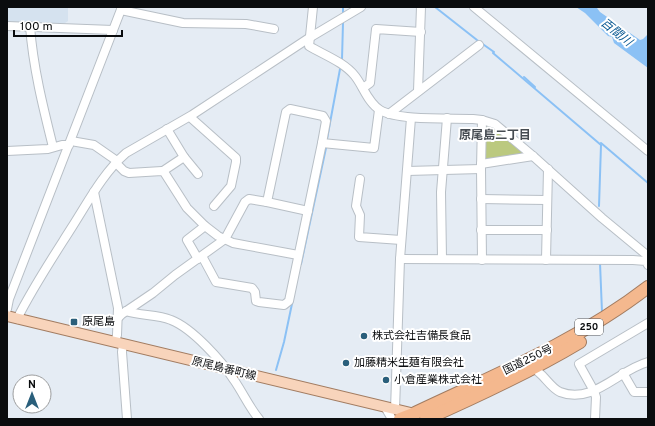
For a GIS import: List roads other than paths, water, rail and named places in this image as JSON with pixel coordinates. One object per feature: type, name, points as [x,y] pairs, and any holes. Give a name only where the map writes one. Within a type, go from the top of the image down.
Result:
[{"type":"highway","name":"国道250号","points":[[393,414],[413,414],[569,339],[645,292]]},
{"type":"highway","name":"国道250号","points":[[426,419],[489,390],[556,356],[597,332],[645,292]]},
{"type":"main road","name":"原尾島番町線","points":[[12,317],[225,369],[393,414]]},
{"type":"main road","points":[[413,414],[424,415],[441,412]]},
{"type":"street","points":[[313,7],[309,46],[342,65],[355,75],[371,102],[379,110],[389,114],[411,118],[482,120],[494,124],[648,256]]},
{"type":"street","points":[[12,317],[36,283],[94,192],[116,162],[126,153],[190,117],[309,38],[361,7]]},
{"type":"street","points":[[418,90],[421,7]]},
{"type":"street","points":[[474,7],[648,151]]},
{"type":"street","points":[[7,308],[9,299],[121,9],[183,23],[246,24],[274,29]]},
{"type":"street","points":[[7,26],[112,30]]},
{"type":"street","points":[[30,26],[37,80],[53,147]]},
{"type":"street","points":[[363,88],[370,84],[376,29],[421,32]]},
{"type":"street","points":[[389,114],[418,90],[479,45]]},
{"type":"street","points":[[205,226],[187,240],[216,282],[252,288],[255,292],[256,301],[284,305],[288,301],[322,144],[326,121],[324,116],[290,109],[286,112],[267,202]]},
{"type":"street","points":[[322,144],[374,148],[379,110]]},
{"type":"street","points":[[190,117],[236,158],[231,186],[214,206]]},
{"type":"street","points":[[393,414],[401,240],[411,118]]},
{"type":"street","points":[[442,260],[441,192],[447,118]]},
{"type":"street","points":[[482,120],[482,260]]},
{"type":"street","points":[[167,130],[184,157],[198,174]]},
{"type":"street","points":[[7,151],[48,149],[70,143],[94,145],[116,162],[124,171],[129,173],[163,171],[184,157]]},
{"type":"street","points":[[407,171],[443,171],[481,166],[533,156]]},
{"type":"street","points":[[546,260],[548,169]]},
{"type":"street","points":[[163,171],[187,208],[205,226],[218,236],[233,243],[298,255]]},
{"type":"street","points":[[360,179],[356,206],[360,215],[359,237],[401,240]]},
{"type":"street","points":[[94,192],[118,308],[117,336],[122,352],[127,419]]},
{"type":"street","points":[[118,318],[225,239],[245,202],[249,199],[308,210]]},
{"type":"street","points":[[481,199],[547,200]]},
{"type":"street","points":[[481,230],[547,230]]},
{"type":"street","points":[[400,259],[633,260],[646,261],[648,265]]},
{"type":"street","points":[[645,292],[642,287],[648,280]]},
{"type":"street","points":[[126,311],[164,317],[179,324],[212,353],[234,380],[257,418]]},
{"type":"street","points":[[595,419],[596,397],[579,364],[648,323]]},
{"type":"street","points":[[532,368],[539,371],[544,378],[559,391],[573,395],[586,394],[594,391],[623,373],[648,362]]},
{"type":"street","points":[[623,373],[634,392],[648,392]]},
{"type":"water","name":"百間川","points":[[576,7],[597,8],[600,12],[640,40],[648,34],[648,68],[614,43],[612,37],[608,36],[585,13]]},
{"type":"waterway","points":[[343,7],[343,14]]},
{"type":"waterway","points":[[435,7],[494,52],[493,53],[601,145],[599,206]]},
{"type":"waterway","points":[[342,59],[343,23]]},
{"type":"waterway","points":[[327,139],[340,69]]},
{"type":"waterway","points":[[524,77],[535,87]]},
{"type":"waterway","points":[[601,143],[648,183]]},
{"type":"waterway","points":[[301,264],[326,148]]},
{"type":"waterway","points":[[600,263],[602,312]]},
{"type":"waterway","points":[[276,370],[284,342],[293,299]]},
{"type":"place","name":"原尾島","points":[[74,322]]},
{"type":"place","name":"株式会社吉備長食品","points":[[364,336]]},
{"type":"place","name":"加藤精米生麺有限会社","points":[[346,363]]},
{"type":"place","name":"小倉産業株式会社","points":[[386,380]]},
{"type":"district","name":"原尾島二丁目","points":[[495,136]]}]
